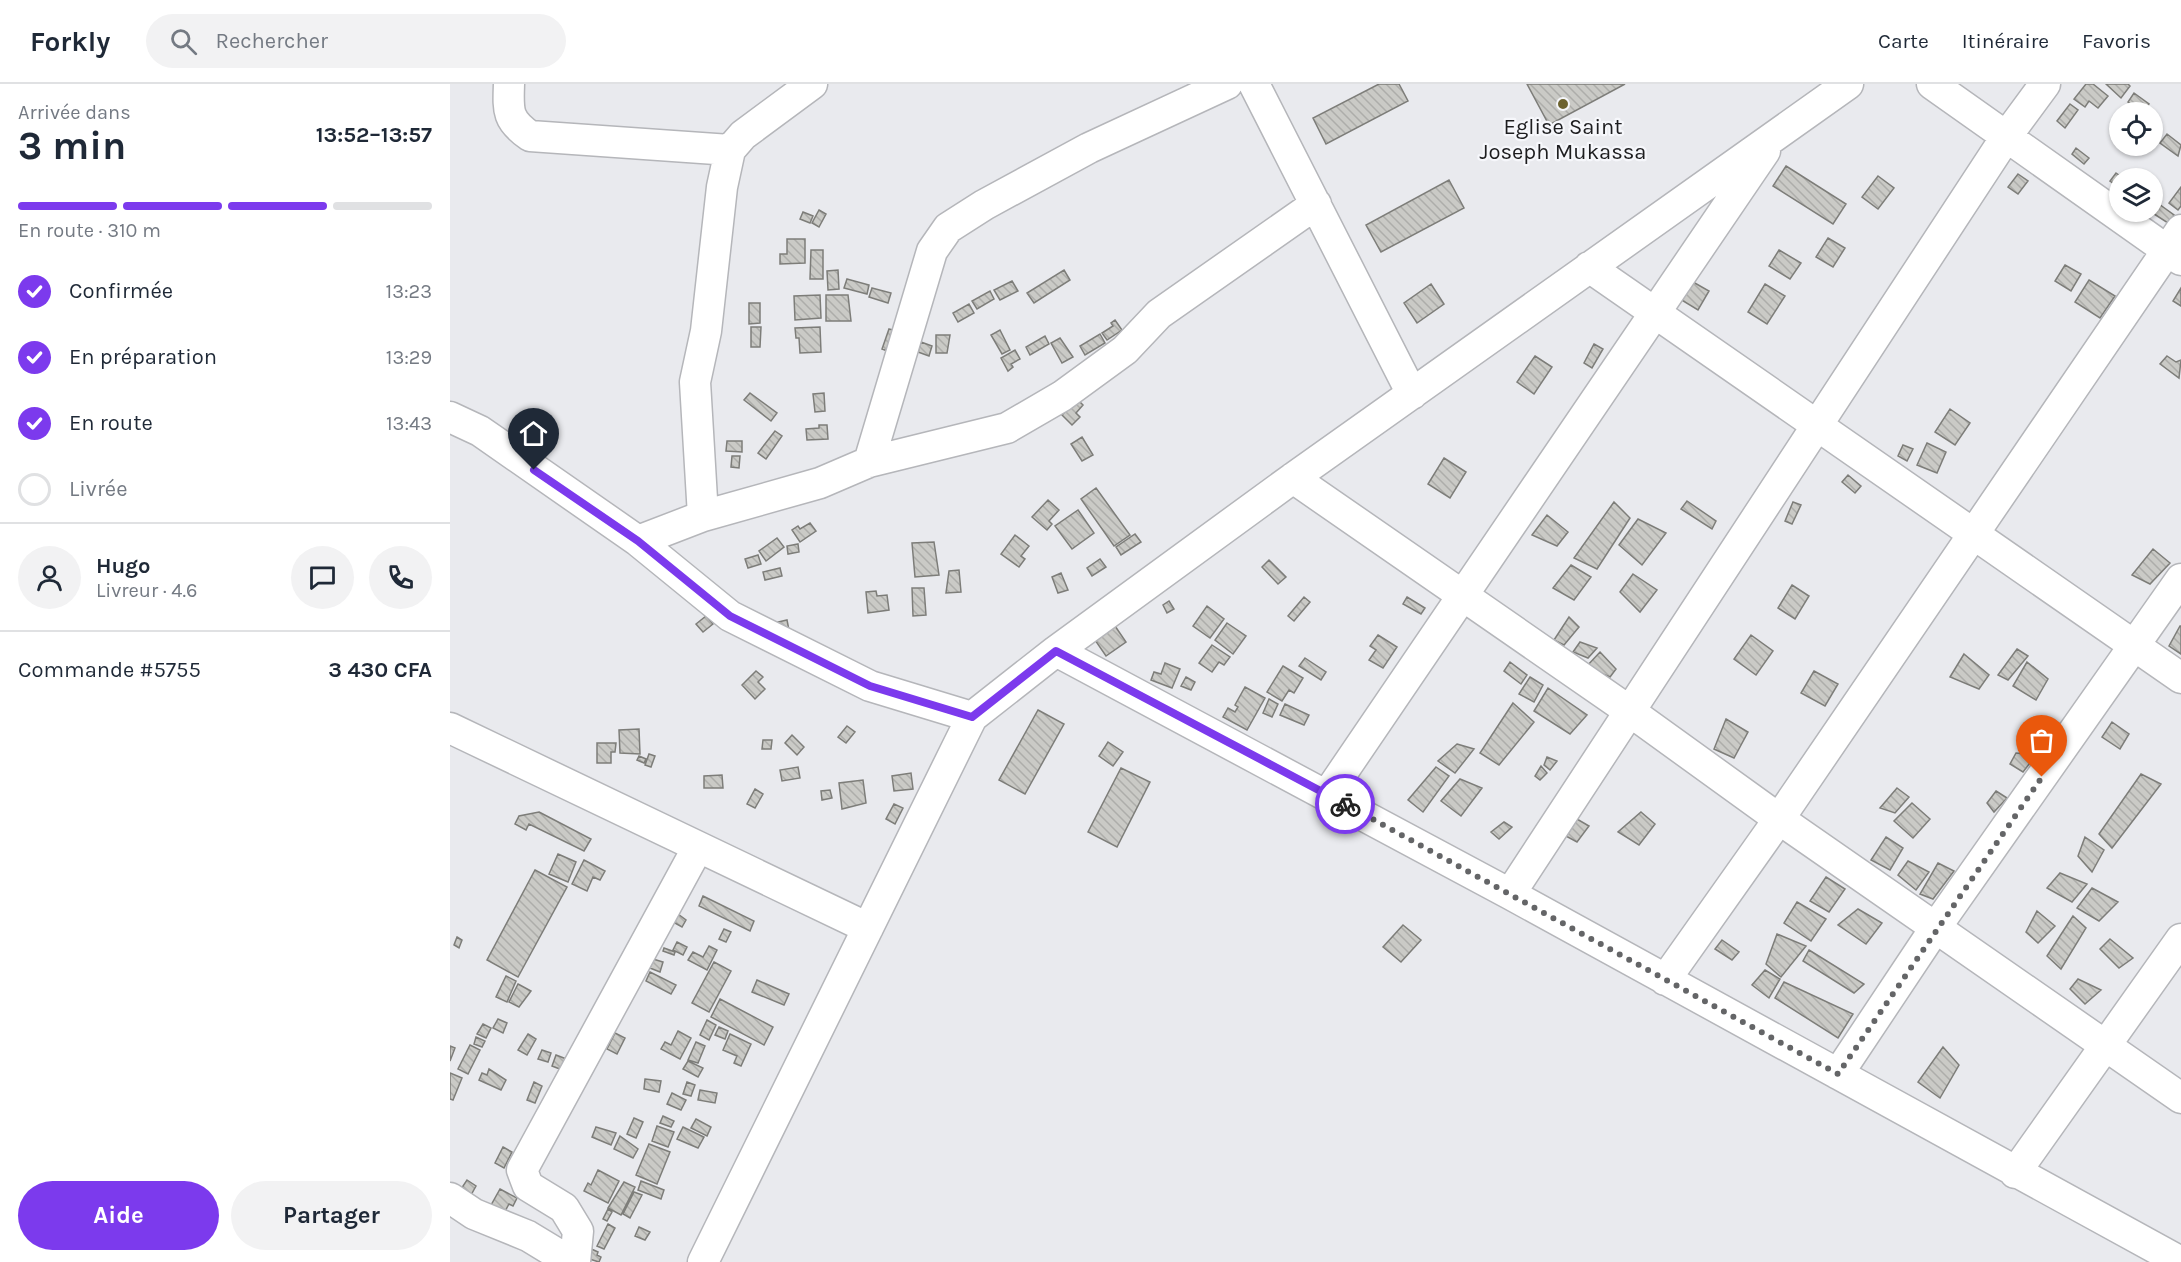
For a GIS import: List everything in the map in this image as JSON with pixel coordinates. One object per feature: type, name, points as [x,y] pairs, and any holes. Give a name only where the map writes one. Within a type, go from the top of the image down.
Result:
[{"type":"street","points":[[508,84],[508,110],[515,126],[531,136],[730,150]]},
{"type":"street","points":[[703,516],[695,382],[706,331],[722,187],[730,150],[743,135],[812,84]]},
{"type":"street","points":[[869,462],[932,251],[948,228],[1089,148],[1227,84]]},
{"type":"street","points":[[1254,84],[1412,394]]},
{"type":"street","points":[[1665,980],[1779,819],[1973,534],[2176,247],[2006,137],[1932,84]]},
{"type":"street","points":[[1510,894],[1628,710],[2006,137],[2045,84]]},
{"type":"street","points":[[703,1262],[972,717],[1056,651],[1293,478],[1777,134],[1836,88]]},
{"type":"street","points":[[1327,795],[1777,134]]},
{"type":"street","points":[[638,541],[703,516],[820,483],[869,462],[1007,428],[1062,396],[1125,351],[1159,314],[1316,204]]},
{"type":"street","points":[[1589,267],[2181,678]]},
{"type":"street","points":[[450,417],[480,431],[638,541],[730,616],[870,686],[972,717]]},
{"type":"street","points":[[1293,478],[2181,1098]]},
{"type":"street","points":[[1838,1074],[1936,927],[2181,579]]},
{"type":"street","points":[[1056,651],[1510,894],[2015,1173],[2179,1258]]},
{"type":"street","points":[[450,728],[868,928]]},
{"type":"street","points":[[450,1198],[474,1214],[528,1236],[573,1262],[578,1231],[564,1208],[528,1186],[522,1170],[698,847]]},
{"type":"street","points":[[2015,1173],[2181,939]]},
{"type":"building","points":[[1379,84],[1399,84],[1408,101],[1326,144],[1313,118]]},
{"type":"building","name":"Eglise Saint Joseph Mukassa","points":[[1527,84],[1625,84],[1549,125]]},
{"type":"building","points":[[2086,84],[2093,84],[2108,96],[2098,108],[2089,101],[2085,107],[2074,99]]},
{"type":"building","points":[[2106,84],[2128,84],[2130,86],[2121,98]]},
{"type":"building","points":[[2134,93],[2146,102],[2128,102]]},
{"type":"building","points":[[2070,104],[2078,110],[2065,128],[2057,121]]},
{"type":"building","points":[[2167,134],[2181,145],[2178,156],[2163,145],[2163,139]]},
{"type":"building","points":[[2076,148],[2089,158],[2084,164],[2072,154]]},
{"type":"building","points":[[1786,166],[1846,204],[1833,224],[1773,186]]},
{"type":"building","points":[[2018,174],[2028,181],[2018,194],[2008,187]]},
{"type":"building","points":[[1878,176],[1894,188],[1878,209],[1862,197]]},
{"type":"building","points":[[1449,180],[1464,208],[1381,252],[1366,225]]},
{"type":"building","points":[[2181,187],[2181,206],[2178,210],[2169,203]]},
{"type":"building","points":[[2163,207],[2174,215],[2168,223],[2163,220]]},
{"type":"building","points":[[819,210],[826,214],[819,227],[812,223]]},
{"type":"building","points":[[803,212],[813,216],[810,223],[800,219]]},
{"type":"building","points":[[1828,238],[1845,248],[1833,267],[1816,257]]},
{"type":"building","points":[[787,239],[805,239],[805,263],[780,264],[780,254],[787,254]]},
{"type":"building","points":[[811,250],[823,250],[823,279],[810,279]]},
{"type":"building","points":[[1779,250],[1801,263],[1790,279],[1769,266]]},
{"type":"building","points":[[2065,265],[2081,274],[2071,291],[2055,281]]},
{"type":"building","points":[[838,270],[839,289],[828,290],[827,271]]},
{"type":"building","points":[[1064,270],[1070,280],[1034,303],[1027,293]]},
{"type":"building","points":[[1686,278],[1709,291],[1698,310],[1675,296]]},
{"type":"building","points":[[847,279],[869,285],[867,294],[844,288]]},
{"type":"building","points":[[2089,280],[2115,296],[2100,318],[2075,302]]},
{"type":"building","points":[[1012,281],[1018,291],[1000,300],[994,290]]},
{"type":"building","points":[[1431,284],[1444,304],[1417,323],[1404,303]]},
{"type":"building","points":[[1765,284],[1785,296],[1767,324],[1748,312]]},
{"type":"building","points":[[872,288],[891,293],[888,303],[869,297]]},
{"type":"building","points":[[2181,288],[2181,306],[2173,301]]},
{"type":"building","points":[[990,291],[994,299],[977,309],[972,301]]},
{"type":"building","points":[[820,295],[821,318],[795,320],[794,296]]},
{"type":"building","points":[[826,295],[848,295],[851,321],[826,321]]},
{"type":"building","points":[[749,303],[760,303],[760,323],[749,324]]},
{"type":"building","points":[[969,304],[974,313],[958,322],[953,313]]},
{"type":"building","points":[[1115,320],[1122,330],[1107,340],[1102,333],[1113,326],[1111,323]]},
{"type":"building","points":[[751,327],[761,327],[760,347],[751,347]]},
{"type":"building","points":[[820,327],[821,352],[800,353],[799,338],[796,338],[795,328]]},
{"type":"building","points":[[889,329],[897,331],[890,352],[882,349]]},
{"type":"building","points":[[1000,330],[1010,350],[1002,354],[991,335]]},
{"type":"building","points":[[1100,334],[1105,343],[1085,355],[1080,346]]},
{"type":"building","points":[[936,335],[950,335],[947,353],[936,353]]},
{"type":"building","points":[[1045,336],[1049,344],[1030,355],[1026,347]]},
{"type":"building","points":[[1060,338],[1073,357],[1062,363],[1051,343]]},
{"type":"building","points":[[921,342],[932,346],[929,356],[918,352]]},
{"type":"building","points":[[1594,344],[1603,349],[1592,368],[1584,363]]},
{"type":"building","points":[[1015,350],[1020,359],[1011,364],[1013,367],[1008,371],[1001,358]]},
{"type":"building","points":[[1535,356],[1552,367],[1534,394],[1517,382]]},
{"type":"building","points":[[2167,356],[2176,362],[2181,360],[2179,378],[2160,364]]},
{"type":"building","points":[[750,393],[777,413],[771,421],[744,400]]},
{"type":"building","points":[[824,393],[825,411],[815,412],[813,394]]},
{"type":"building","points":[[1077,399],[1083,405],[1076,413],[1080,417],[1072,425],[1062,415]]},
{"type":"building","points":[[1950,409],[1970,423],[1955,445],[1935,432]]},
{"type":"building","points":[[819,425],[827,425],[828,439],[807,440],[806,429],[819,428]]},
{"type":"building","points":[[775,431],[782,436],[766,459],[758,453]]},
{"type":"building","points":[[1082,437],[1093,455],[1082,461],[1071,444]]},
{"type":"building","points":[[727,441],[742,441],[742,452],[726,451]]},
{"type":"building","points":[[1927,443],[1946,452],[1937,473],[1917,465]]},
{"type":"building","points":[[1903,445],[1913,449],[1907,461],[1898,456]]},
{"type":"building","points":[[732,456],[740,456],[739,468],[731,467]]},
{"type":"building","points":[[1444,458],[1466,472],[1450,498],[1428,484]]},
{"type":"building","points":[[1848,475],[1861,486],[1855,493],[1842,482]]},
{"type":"building","points":[[1096,488],[1130,535],[1114,546],[1081,499]]},
{"type":"building","points":[[1048,500],[1059,510],[1049,521],[1052,524],[1047,530],[1032,517]]},
{"type":"building","points":[[1687,501],[1716,521],[1712,529],[1681,509]]},
{"type":"building","points":[[1614,502],[1630,518],[1597,569],[1574,558]]},
{"type":"building","points":[[1793,502],[1801,505],[1792,524],[1785,521]]},
{"type":"building","points":[[1078,510],[1094,533],[1072,549],[1055,526]]},
{"type":"building","points":[[1547,515],[1568,532],[1557,546],[1532,535]]},
{"type":"building","points":[[1638,519],[1666,533],[1642,565],[1619,545]]},
{"type":"building","points":[[810,523],[816,531],[800,542],[792,530],[798,526],[800,529]]},
{"type":"building","points":[[1135,534],[1141,542],[1121,555],[1116,547]]},
{"type":"building","points":[[1015,535],[1029,546],[1021,556],[1025,559],[1019,567],[1001,554]]},
{"type":"building","points":[[777,538],[784,547],[766,561],[759,551]]},
{"type":"building","points":[[934,542],[939,575],[915,577],[912,543]]},
{"type":"building","points":[[798,544],[799,552],[788,554],[787,546]]},
{"type":"building","points":[[2153,549],[2170,563],[2150,584],[2132,575]]},
{"type":"building","points":[[758,555],[761,564],[748,568],[745,559]]},
{"type":"building","points":[[1100,559],[1106,567],[1092,576],[1087,568]]},
{"type":"building","points":[[1269,560],[1286,577],[1278,584],[1262,567]]},
{"type":"building","points":[[1571,565],[1591,577],[1574,600],[1553,588]]},
{"type":"building","points":[[780,568],[782,576],[765,580],[763,572]]},
{"type":"building","points":[[959,570],[961,592],[946,593],[949,571]]},
{"type":"building","points":[[1061,573],[1068,590],[1058,593],[1052,577]]},
{"type":"building","points":[[1633,574],[1657,590],[1640,612],[1620,592]]},
{"type":"building","points":[[1792,585],[1809,596],[1795,619],[1778,608]]},
{"type":"building","points":[[912,588],[924,588],[926,615],[913,616]]},
{"type":"building","points":[[876,591],[877,596],[887,595],[889,610],[868,613],[866,592]]},
{"type":"building","points":[[1304,597],[1310,602],[1294,621],[1288,616]]},
{"type":"building","points":[[1407,597],[1425,608],[1421,614],[1403,604]]},
{"type":"building","points":[[1169,601],[1174,609],[1167,613],[1163,605]]},
{"type":"building","points":[[1207,606],[1224,619],[1210,638],[1193,626]]},
{"type":"building","points":[[706,616],[713,624],[703,632],[696,624]]},
{"type":"building","points":[[1569,617],[1579,627],[1564,645],[1554,640]]},
{"type":"building","points":[[787,620],[789,630],[780,631],[778,622]]},
{"type":"building","points":[[1227,623],[1246,636],[1233,654],[1215,640]]},
{"type":"building","points":[[1115,626],[1126,642],[1106,656],[1095,640]]},
{"type":"building","points":[[2181,626],[2181,654],[2169,646]]},
{"type":"building","points":[[1378,635],[1397,647],[1383,668],[1369,660],[1376,650],[1370,646]]},
{"type":"building","points":[[1751,635],[1773,651],[1756,675],[1734,659]]},
{"type":"building","points":[[1580,642],[1597,648],[1588,658],[1573,652]]},
{"type":"building","points":[[1212,645],[1230,657],[1224,665],[1219,662],[1212,672],[1199,663]]},
{"type":"building","points":[[2017,649],[2028,656],[2008,680],[1998,675]]},
{"type":"building","points":[[1600,652],[1616,669],[1610,677],[1586,667]]},
{"type":"building","points":[[1964,654],[1989,675],[1979,689],[1950,677]]},
{"type":"building","points":[[1305,658],[1326,672],[1321,680],[1299,666]]},
{"type":"building","points":[[1510,662],[1527,675],[1521,684],[1504,671]]},
{"type":"building","points":[[2027,662],[2048,679],[2036,700],[2013,686]]},
{"type":"building","points":[[1165,663],[1180,669],[1172,688],[1151,680],[1154,672],[1161,674]]},
{"type":"building","points":[[1283,666],[1303,678],[1294,693],[1289,690],[1282,701],[1267,692]]},
{"type":"building","points":[[756,671],[763,677],[758,682],[765,689],[755,699],[742,685]]},
{"type":"building","points":[[1814,671],[1838,684],[1825,706],[1801,693]]},
{"type":"building","points":[[1186,677],[1195,682],[1191,690],[1181,686]]},
{"type":"building","points":[[1530,677],[1543,685],[1534,702],[1519,694]]},
{"type":"building","points":[[1245,687],[1265,698],[1247,730],[1223,717],[1228,708],[1235,712],[1238,707],[1235,705]]},
{"type":"building","points":[[1548,688],[1587,715],[1570,734],[1534,711]]},
{"type":"building","points":[[1269,699],[1278,704],[1272,717],[1263,713]]},
{"type":"building","points":[[1513,703],[1534,722],[1499,765],[1480,753]]},
{"type":"building","points":[[1285,704],[1309,715],[1304,725],[1280,715]]},
{"type":"building","points":[[1038,710],[1064,724],[1025,794],[999,780]]},
{"type":"building","points":[[1726,719],[1748,732],[1734,758],[1714,749]]},
{"type":"building","points":[[2112,722],[2129,734],[2120,749],[2102,737]]},
{"type":"building","points":[[847,726],[855,732],[846,743],[838,737]]},
{"type":"building","points":[[639,729],[640,754],[620,753],[619,730]]},
{"type":"building","points":[[792,735],[804,747],[797,755],[785,743]]},
{"type":"building","points":[[763,740],[772,740],[771,749],[762,749]]},
{"type":"building","points":[[1108,742],[1123,752],[1113,766],[1099,756]]},
{"type":"building","points":[[597,743],[616,743],[615,752],[611,752],[611,763],[597,763]]},
{"type":"building","points":[[1457,744],[1474,749],[1455,773],[1438,761]]},
{"type":"building","points":[[2016,753],[2036,755],[2023,772],[2010,764]]},
{"type":"building","points":[[649,754],[655,756],[651,767],[645,765]]},
{"type":"building","points":[[639,756],[646,759],[644,763],[637,760]]},
{"type":"building","points":[[1547,757],[1557,761],[1550,770],[1544,765]]},
{"type":"building","points":[[1541,766],[1547,773],[1540,780],[1535,776]]},
{"type":"building","points":[[798,767],[800,778],[782,781],[780,770]]},
{"type":"building","points":[[1436,767],[1449,776],[1423,812],[1408,800]]},
{"type":"building","points":[[1121,768],[1150,782],[1117,847],[1088,832]]},
{"type":"building","points":[[911,773],[913,789],[894,791],[892,776]]},
{"type":"building","points":[[2141,774],[2161,784],[2112,848],[2099,834]]},
{"type":"building","points":[[722,775],[723,788],[704,788],[704,776]]},
{"type":"building","points":[[1460,779],[1482,788],[1461,816],[1441,801]]},
{"type":"building","points":[[863,780],[866,803],[842,809],[839,783]]},
{"type":"building","points":[[1897,788],[1909,797],[1895,813],[1880,808]]},
{"type":"building","points":[[755,789],[763,794],[755,808],[747,804]]},
{"type":"building","points":[[830,790],[832,798],[822,800],[821,791]]},
{"type":"building","points":[[1996,791],[2007,798],[1994,812],[1987,803]]},
{"type":"building","points":[[1912,803],[1930,819],[1913,838],[1894,821]]},
{"type":"building","points":[[894,804],[903,808],[895,824],[886,819]]},
{"type":"building","points":[[539,812],[591,839],[584,851],[529,824],[526,830],[515,824],[519,816]]},
{"type":"building","points":[[1641,812],[1655,824],[1639,845],[1618,832]]},
{"type":"building","points":[[1570,815],[1589,826],[1577,842],[1562,834]]},
{"type":"building","points":[[1504,822],[1512,827],[1499,839],[1491,832]]},
{"type":"building","points":[[1886,837],[1903,848],[1890,870],[1871,860]]},
{"type":"building","points":[[2085,837],[2104,850],[2092,872],[2078,856]]},
{"type":"building","points":[[558,854],[576,862],[568,882],[549,874]]},
{"type":"building","points":[[584,860],[605,871],[600,880],[593,877],[587,891],[572,884]]},
{"type":"building","points":[[1908,861],[1929,872],[1916,890],[1898,875]]},
{"type":"building","points":[[1938,863],[1954,871],[1933,899],[1920,894]]},
{"type":"building","points":[[535,870],[567,887],[518,977],[487,960]]},
{"type":"building","points":[[2060,873],[2087,884],[2072,902],[2047,888]]},
{"type":"building","points":[[1826,877],[1845,889],[1829,912],[1810,901]]},
{"type":"building","points":[[2092,888],[2118,902],[2099,921],[2077,908]]},
{"type":"building","points":[[703,896],[754,921],[750,931],[699,906]]},
{"type":"building","points":[[1797,902],[1826,919],[1811,941],[1784,923]]},
{"type":"building","points":[[1858,909],[1882,923],[1866,944],[1838,925]]},
{"type":"building","points":[[2037,911],[2055,926],[2038,943],[2026,932]]},
{"type":"building","points":[[678,914],[686,920],[682,927],[673,922]]},
{"type":"building","points":[[2073,916],[2086,928],[2061,969],[2047,956]]},
{"type":"building","points":[[1403,925],[1421,940],[1401,962],[1383,947]]},
{"type":"building","points":[[724,929],[731,932],[726,942],[719,939]]},
{"type":"building","points":[[1777,934],[1806,946],[1781,977],[1766,964]]},
{"type":"building","points":[[457,937],[462,940],[459,948],[454,945]]},
{"type":"building","points":[[2110,939],[2133,958],[2119,968],[2100,949]]},
{"type":"building","points":[[1722,940],[1739,952],[1732,960],[1715,949]]},
{"type":"building","points":[[677,942],[687,947],[683,955],[673,950]]},
{"type":"building","points":[[709,946],[717,950],[707,970],[688,960],[693,952],[703,957]]},
{"type":"building","points":[[664,948],[675,952],[674,955],[663,951]]},
{"type":"building","points":[[1809,950],[1864,984],[1854,993],[1803,961]]},
{"type":"building","points":[[653,959],[663,962],[660,972],[650,968]]},
{"type":"building","points":[[714,962],[731,971],[709,1012],[692,1003]]},
{"type":"building","points":[[1765,970],[1780,979],[1769,998],[1752,985]]},
{"type":"building","points":[[650,972],[676,985],[671,994],[646,981]]},
{"type":"building","points":[[506,976],[516,981],[507,1002],[496,997]]},
{"type":"building","points":[[2078,979],[2101,990],[2085,1004],[2070,989]]},
{"type":"building","points":[[757,980],[789,994],[784,1005],[752,992]]},
{"type":"building","points":[[1784,982],[1853,1014],[1838,1038],[1775,998]]},
{"type":"building","points":[[518,984],[531,991],[519,1007],[509,1002]]},
{"type":"building","points":[[720,999],[773,1027],[764,1045],[711,1017]]},
{"type":"building","points":[[498,1019],[507,1023],[503,1033],[493,1028]]},
{"type":"building","points":[[707,1020],[716,1025],[709,1040],[700,1035]]},
{"type":"building","points":[[483,1024],[491,1028],[486,1038],[477,1034]]},
{"type":"building","points":[[719,1027],[728,1031],[725,1039],[715,1035]]},
{"type":"building","points":[[678,1031],[691,1038],[680,1059],[661,1049],[665,1042],[671,1045]]},
{"type":"building","points":[[615,1033],[625,1038],[617,1054],[607,1049]]},
{"type":"building","points":[[528,1034],[536,1039],[527,1055],[518,1050]]},
{"type":"building","points":[[730,1034],[751,1044],[741,1066],[734,1063],[737,1056],[723,1050]]},
{"type":"building","points":[[476,1037],[485,1041],[482,1047],[474,1044]]},
{"type":"building","points":[[696,1042],[705,1046],[698,1063],[688,1060]]},
{"type":"building","points":[[470,1045],[480,1050],[468,1074],[458,1069]]},
{"type":"building","points":[[450,1046],[455,1048],[450,1061]]},
{"type":"building","points":[[1943,1047],[1959,1065],[1940,1098],[1918,1082]]},
{"type":"building","points":[[542,1050],[551,1053],[548,1062],[538,1059]]},
{"type":"building","points":[[556,1055],[569,1060],[565,1071],[552,1066]]},
{"type":"building","points":[[688,1061],[703,1068],[698,1077],[683,1069]]},
{"type":"building","points":[[489,1069],[506,1080],[501,1090],[479,1080],[482,1073],[487,1075]]},
{"type":"building","points":[[450,1073],[462,1078],[453,1100],[450,1099]]},
{"type":"building","points":[[645,1079],[661,1081],[659,1092],[644,1089]]},
{"type":"building","points":[[534,1082],[542,1086],[535,1103],[527,1100]]},
{"type":"building","points":[[687,1082],[695,1085],[691,1096],[683,1094]]},
{"type":"building","points":[[700,1090],[717,1093],[715,1103],[698,1100]]},
{"type":"building","points":[[672,1093],[686,1100],[681,1110],[667,1104]]},
{"type":"building","points":[[663,1116],[674,1121],[671,1127],[660,1123]]},
{"type":"building","points":[[634,1118],[643,1122],[636,1138],[627,1134]]},
{"type":"building","points":[[696,1119],[711,1127],[707,1136],[691,1128]]},
{"type":"building","points":[[657,1126],[674,1132],[668,1147],[652,1141]]},
{"type":"building","points":[[596,1127],[616,1133],[611,1145],[592,1137]]},
{"type":"building","points":[[683,1127],[704,1137],[698,1148],[677,1139]]},
{"type":"building","points":[[620,1136],[638,1149],[633,1158],[614,1149]]},
{"type":"building","points":[[649,1144],[670,1152],[657,1184],[636,1175]]},
{"type":"building","points":[[503,1147],[512,1152],[504,1168],[495,1163]]},
{"type":"building","points":[[598,1170],[619,1181],[608,1203],[584,1191],[588,1183],[591,1185]]},
{"type":"building","points":[[467,1180],[476,1186],[471,1195],[461,1189]]},
{"type":"building","points":[[641,1181],[664,1190],[661,1199],[638,1190]]},
{"type":"building","points":[[624,1182],[635,1187],[621,1215],[608,1208]]},
{"type":"building","points":[[500,1189],[517,1198],[513,1206],[509,1204],[503,1215],[490,1207]]},
{"type":"building","points":[[634,1192],[642,1195],[630,1218],[623,1214]]},
{"type":"building","points":[[608,1209],[612,1212],[607,1221],[603,1219]]},
{"type":"building","points":[[608,1224],[615,1228],[604,1249],[597,1246]]},
{"type":"building","points":[[639,1227],[650,1232],[645,1240],[635,1236]]},
{"type":"building","points":[[587,1247],[598,1252],[597,1255],[601,1257],[599,1262],[583,1257]]},
{"type":"way so far","points":[[1345,804],[1838,1074],[1936,927],[2042,777]]},
{"type":"place","name":"Eglise Saint Joseph Mukassa","points":[[1563,104]]},
{"type":"route","points":[[534,470],[638,541],[730,616],[870,686],[972,717],[1056,651],[1345,804]]}]
